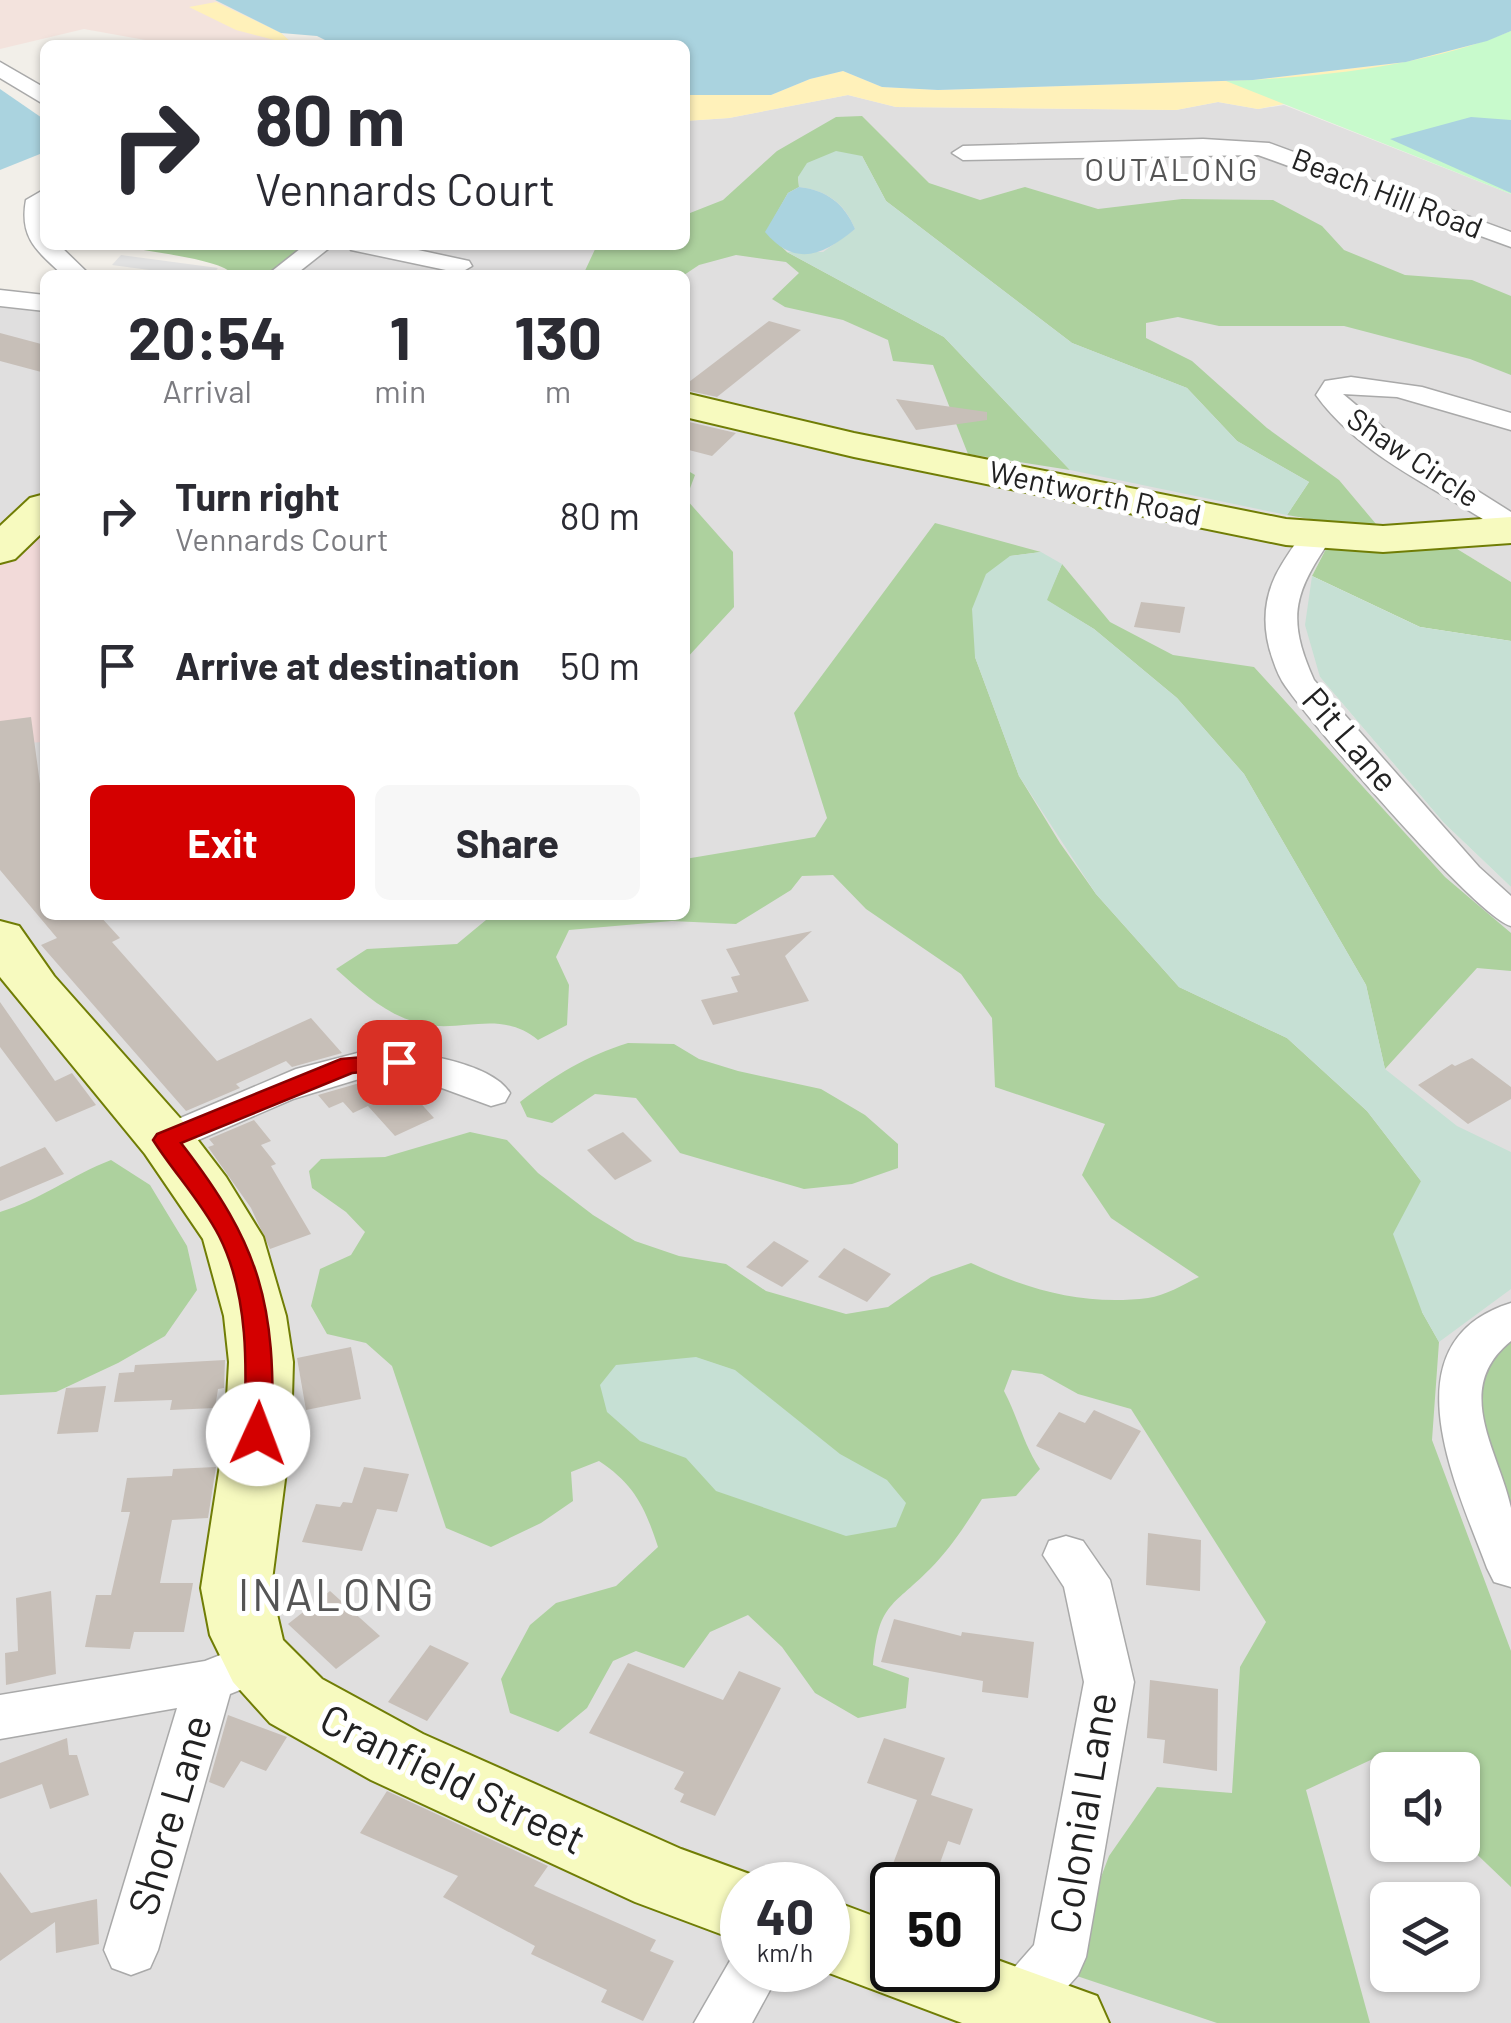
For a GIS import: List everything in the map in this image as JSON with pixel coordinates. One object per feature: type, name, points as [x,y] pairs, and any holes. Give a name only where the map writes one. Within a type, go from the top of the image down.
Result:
[{"type":"main road","name":"Wentworth Road","points":[[690,405],[854,445],[1197,516],[1318,536],[1414,539],[1511,528]]},
{"type":"main road","points":[[0,550],[40,511]]},
{"type":"main road","points":[[0,938],[35,988],[166,1140],[233,1237],[255,1316],[261,1362],[258,1434],[236,1588],[246,1635],[234,1671]]},
{"type":"main road","name":"Cranfield Street","points":[[234,1671],[397,1757],[662,1877],[720,1898]]},
{"type":"main road","points":[[981,1992],[1043,2014]]},
{"type":"street","points":[[0,68],[40,95]]},
{"type":"street","name":"Beach Hill Road","points":[[963,153],[1261,148],[1511,240]]},
{"type":"street","points":[[40,199],[34,222],[40,235]]},
{"type":"street","points":[[50,250],[72,270]]},
{"type":"street","points":[[286,270],[314,250]]},
{"type":"street","points":[[384,250],[460,266]]},
{"type":"street","points":[[0,298],[40,302]]},
{"type":"street","name":"Shaw Circle","points":[[1511,422],[1411,394],[1348,383],[1334,387],[1329,395],[1368,432],[1474,497],[1511,528]]},
{"type":"street","name":"Pit Lane","points":[[1318,536],[1294,564],[1280,612],[1282,649],[1299,683],[1467,875],[1511,915]]},
{"type":"street","points":[[166,1140],[349,1065],[399,1062],[442,1073],[492,1093]]},
{"type":"street","points":[[1511,1319],[1490,1334],[1466,1362],[1460,1394],[1463,1429],[1511,1568]]},
{"type":"street","name":"Colonial Lane","points":[[1043,2014],[1060,1956],[1109,1682],[1086,1580],[1066,1554]]},
{"type":"street","points":[[0,1718],[234,1671]]},
{"type":"street","name":"Shore Lane","points":[[130,1950],[234,1671]]},
{"type":"street","points":[[720,2023],[740,1992]]},
{"type":"shaded area","points":[[0,0],[215,0],[289,40],[145,40],[84,29],[0,49]]},
{"type":"shaded area","points":[[848,95],[896,107],[1176,110],[1218,102],[1258,109],[1284,105],[1511,194],[1511,582],[1454,547],[1328,545],[1312,576],[1320,677],[1444,823],[1511,887],[1511,2023],[0,2023],[0,292],[40,297],[40,920],[690,920],[690,270],[273,270],[303,250],[690,250],[690,121],[729,118]]},
{"type":"shaded area","points":[[121,255],[218,268],[150,270],[112,265]]},
{"type":"shaded area","points":[[40,524],[40,742],[0,744],[0,559]]},
{"type":"green space","points":[[1511,31],[1511,194],[1226,81],[1371,68],[1444,53]]},
{"type":"green space","points":[[862,116],[929,183],[980,200],[1025,187],[1098,209],[1182,199],[1273,200],[1322,226],[1344,250],[1405,275],[1472,280],[1511,296],[1511,375],[1470,359],[1344,326],[1219,326],[1178,317],[1146,323],[1146,338],[1192,361],[1267,428],[1339,480],[1376,524],[1332,523],[1287,515],[1309,482],[1237,441],[1187,388],[1072,343],[886,201],[862,156],[798,177],[799,187],[788,193],[766,232],[787,252],[944,337],[1070,470],[968,454],[933,365],[893,361],[888,340],[843,320],[785,307],[772,299],[799,273],[786,262],[736,255],[690,271],[585,270],[595,250],[690,250],[690,213],[723,200],[777,151],[836,117]]},
{"type":"green space","points":[[836,151],[862,156],[886,201],[1072,343],[1187,388],[1237,441],[1309,482],[1287,515],[1070,470],[944,337],[787,252],[823,252],[855,229],[833,199],[799,187],[798,177],[807,163]]},
{"type":"green space","points":[[142,250],[304,250],[273,270],[227,270]]},
{"type":"green space","points":[[690,504],[733,552],[734,607],[690,655]]},
{"type":"green space","points":[[935,523],[1041,552],[1010,556],[975,657],[1019,776],[1096,894],[1179,987],[1287,1038],[1367,1111],[1421,1181],[1422,1312],[1439,1342],[1432,1440],[1511,1651],[1511,1887],[1480,1857],[1480,1752],[1370,1752],[1370,1760],[1306,1790],[1370,2023],[1217,2023],[1065,1972],[1109,1856],[1157,1787],[1232,1793],[1240,1667],[1266,1622],[1131,1409],[1078,1394],[1042,1374],[1012,1370],[1004,1391],[1040,1469],[1016,1496],[982,1499],[945,1553],[883,1618],[873,1665],[909,1678],[906,1708],[858,1718],[815,1693],[782,1647],[748,1615],[710,1632],[684,1668],[636,1651],[613,1661],[587,1708],[558,1732],[510,1713],[501,1679],[530,1625],[556,1603],[616,1586],[658,1547],[637,1498],[599,1461],[571,1472],[573,1501],[541,1523],[491,1547],[446,1528],[392,1366],[366,1343],[327,1334],[311,1306],[320,1269],[351,1255],[365,1232],[346,1212],[312,1188],[309,1171],[321,1159],[385,1157],[470,1132],[507,1140],[538,1173],[635,1241],[679,1256],[726,1264],[766,1291],[846,1314],[888,1307],[931,1277],[971,1263],[1035,1288],[1101,1300],[1154,1297],[1199,1277],[1111,1218],[1082,1175],[1105,1124],[995,1087],[992,1018],[961,974],[866,909],[833,875],[802,876],[791,890],[736,924],[672,921],[569,930],[556,957],[569,985],[567,1025],[538,1040],[510,1026],[438,1026],[410,1020],[376,1002],[336,969],[367,949],[457,944],[486,920],[690,920],[690,858],[815,837],[827,818],[794,713]]},
{"type":"green space","points":[[1328,545],[1454,547],[1511,582],[1511,641],[1420,627],[1312,576]]},
{"type":"green space","points":[[1041,552],[1062,564],[1047,600],[1094,629],[1177,698],[1244,774],[1366,985],[1385,1069],[1457,1126],[1511,1152],[1511,1289],[1439,1342],[1422,1312],[1393,1234],[1421,1181],[1367,1111],[1287,1038],[1179,987],[1096,894],[1019,776],[975,657],[972,609],[986,574],[1010,556]]},
{"type":"green space","points":[[1062,564],[1110,622],[1173,655],[1254,667],[1445,877],[1511,933],[1511,971],[1477,968],[1385,1069],[1366,985],[1244,774],[1177,698],[1094,629],[1046,600]]},
{"type":"green space","points":[[1312,576],[1420,627],[1511,641],[1511,887],[1444,823],[1320,677],[1305,625]]},
{"type":"green space","points":[[628,1043],[674,1044],[699,1059],[738,1071],[821,1089],[865,1115],[898,1144],[898,1168],[852,1184],[804,1189],[680,1153],[636,1098],[595,1094],[552,1123],[527,1117],[520,1102],[533,1092],[585,1060]]},
{"type":"green space","points":[[111,1160],[150,1185],[187,1246],[197,1290],[165,1336],[118,1363],[56,1392],[0,1395],[0,1212]]},
{"type":"green space","points":[[1511,1341],[1511,1511],[1481,1427],[1482,1366]]},
{"type":"green space","points":[[696,1357],[735,1370],[840,1454],[887,1480],[906,1503],[896,1527],[846,1536],[716,1491],[686,1458],[640,1441],[607,1412],[600,1385],[616,1365]]},
{"type":"sand","points":[[216,2],[289,40],[236,30],[189,7]]},
{"type":"sand","points":[[1511,31],[1511,59],[1258,109],[1218,102],[1176,110],[896,107],[848,95],[729,118],[690,121],[690,95],[771,95],[843,71],[882,87],[938,90],[1253,80],[1406,62]]},
{"type":"water","points":[[215,0],[1511,0],[1511,31],[1406,62],[1253,80],[938,90],[882,87],[843,71],[771,95],[690,95],[690,40],[325,40],[281,33]]},
{"type":"water","points":[[0,89],[40,117],[40,154],[0,170]]},
{"type":"water","points":[[1471,117],[1511,120],[1511,193],[1390,139]]},
{"type":"water","points":[[799,187],[833,199],[855,229],[832,246],[810,254],[798,254],[776,243],[765,232],[788,193]]},
{"type":"building","points":[[769,321],[801,330],[717,397],[690,391],[690,381]]},
{"type":"building","points":[[0,333],[40,344],[40,372],[0,361]]},
{"type":"building","points":[[896,399],[987,412],[987,420],[916,430]]},
{"type":"building","points":[[690,422],[736,433],[712,456],[690,450]]},
{"type":"building","points":[[1141,602],[1185,607],[1180,633],[1134,627]]},
{"type":"building","points":[[31,717],[40,784],[40,918],[0,870],[0,721]]},
{"type":"building","points":[[42,920],[104,920],[120,938],[112,942],[217,1061],[311,1018],[342,1053],[292,1067],[286,1061],[236,1084],[240,1088],[186,1111],[41,945],[57,938]]},
{"type":"building","points":[[812,931],[785,956],[809,1001],[713,1025],[701,1000],[738,992],[731,977],[740,975],[726,949]]},
{"type":"building","points":[[0,1002],[55,1081],[72,1073],[96,1105],[56,1122],[0,1047]]},
{"type":"building","points":[[1472,1058],[1511,1087],[1511,1099],[1468,1124],[1418,1085],[1452,1064]]},
{"type":"building","points":[[381,1080],[393,1093],[406,1087],[434,1118],[395,1136],[368,1106],[353,1113],[343,1102],[329,1108],[318,1095]]},
{"type":"building","points":[[254,1120],[271,1141],[261,1145],[276,1164],[271,1166],[311,1234],[270,1249],[251,1208],[208,1147],[214,1145],[209,1139]]},
{"type":"building","points":[[623,1132],[652,1161],[615,1180],[587,1150]]},
{"type":"building","points":[[45,1147],[64,1174],[0,1201],[0,1167]]},
{"type":"building","points":[[774,1241],[809,1261],[782,1287],[746,1267]]},
{"type":"building","points":[[844,1248],[891,1274],[867,1302],[818,1277]]},
{"type":"building","points":[[351,1347],[361,1399],[306,1410],[297,1358]]},
{"type":"building","points":[[225,1360],[224,1388],[218,1389],[215,1408],[170,1410],[172,1400],[114,1402],[119,1373],[134,1372],[135,1365]]},
{"type":"building","points":[[106,1386],[98,1432],[57,1434],[66,1388]]},
{"type":"building","points":[[1094,1410],[1141,1431],[1111,1480],[1036,1446],[1059,1412],[1085,1423]]},
{"type":"building","points":[[216,1467],[208,1518],[172,1520],[160,1583],[193,1583],[184,1632],[134,1632],[130,1649],[85,1647],[96,1595],[111,1595],[130,1512],[121,1512],[127,1478],[172,1476],[173,1469]]},
{"type":"building","points":[[364,1467],[409,1474],[397,1512],[377,1509],[362,1551],[302,1542],[316,1504],[340,1507],[343,1502],[352,1503]]},
{"type":"building","points":[[1148,1533],[1201,1540],[1200,1591],[1146,1585]]},
{"type":"building","points":[[51,1591],[56,1674],[6,1685],[5,1653],[18,1651],[16,1598]]},
{"type":"building","points":[[330,1591],[380,1636],[336,1669],[288,1624]]},
{"type":"building","points":[[894,1619],[961,1636],[962,1632],[1034,1642],[1028,1698],[982,1692],[983,1681],[881,1662]]},
{"type":"building","points":[[430,1645],[469,1663],[427,1721],[388,1702]]},
{"type":"building","points":[[628,1663],[723,1700],[739,1671],[781,1688],[715,1816],[680,1802],[684,1794],[674,1789],[684,1772],[589,1733]]},
{"type":"building","points":[[1150,1680],[1218,1689],[1217,1771],[1163,1763],[1165,1740],[1147,1738]]},
{"type":"building","points":[[228,1715],[287,1737],[266,1771],[241,1761],[224,1788],[209,1782]]},
{"type":"building","points":[[67,1738],[69,1755],[77,1755],[89,1795],[50,1809],[42,1784],[0,1799],[0,1763]]},
{"type":"building","points":[[884,1738],[945,1758],[931,1795],[973,1809],[960,1845],[948,1841],[940,1862],[894,1862],[917,1800],[867,1783]]},
{"type":"building","points":[[387,1791],[548,1866],[534,1886],[656,1940],[650,1951],[674,1961],[643,2021],[601,2002],[607,1990],[531,1954],[535,1946],[443,1897],[458,1876],[360,1833]]},
{"type":"building","points":[[0,1872],[31,1913],[97,1899],[99,1944],[56,1953],[55,1922],[0,1961]]},
{"type":"district","name":"OUTALONG","points":[[1172,170]]},
{"type":"district","name":"INALONG","points":[[337,1595]]},
{"type":"route","points":[[258,1434],[261,1362],[246,1276],[233,1237],[166,1140],[349,1065],[399,1062]]}]
